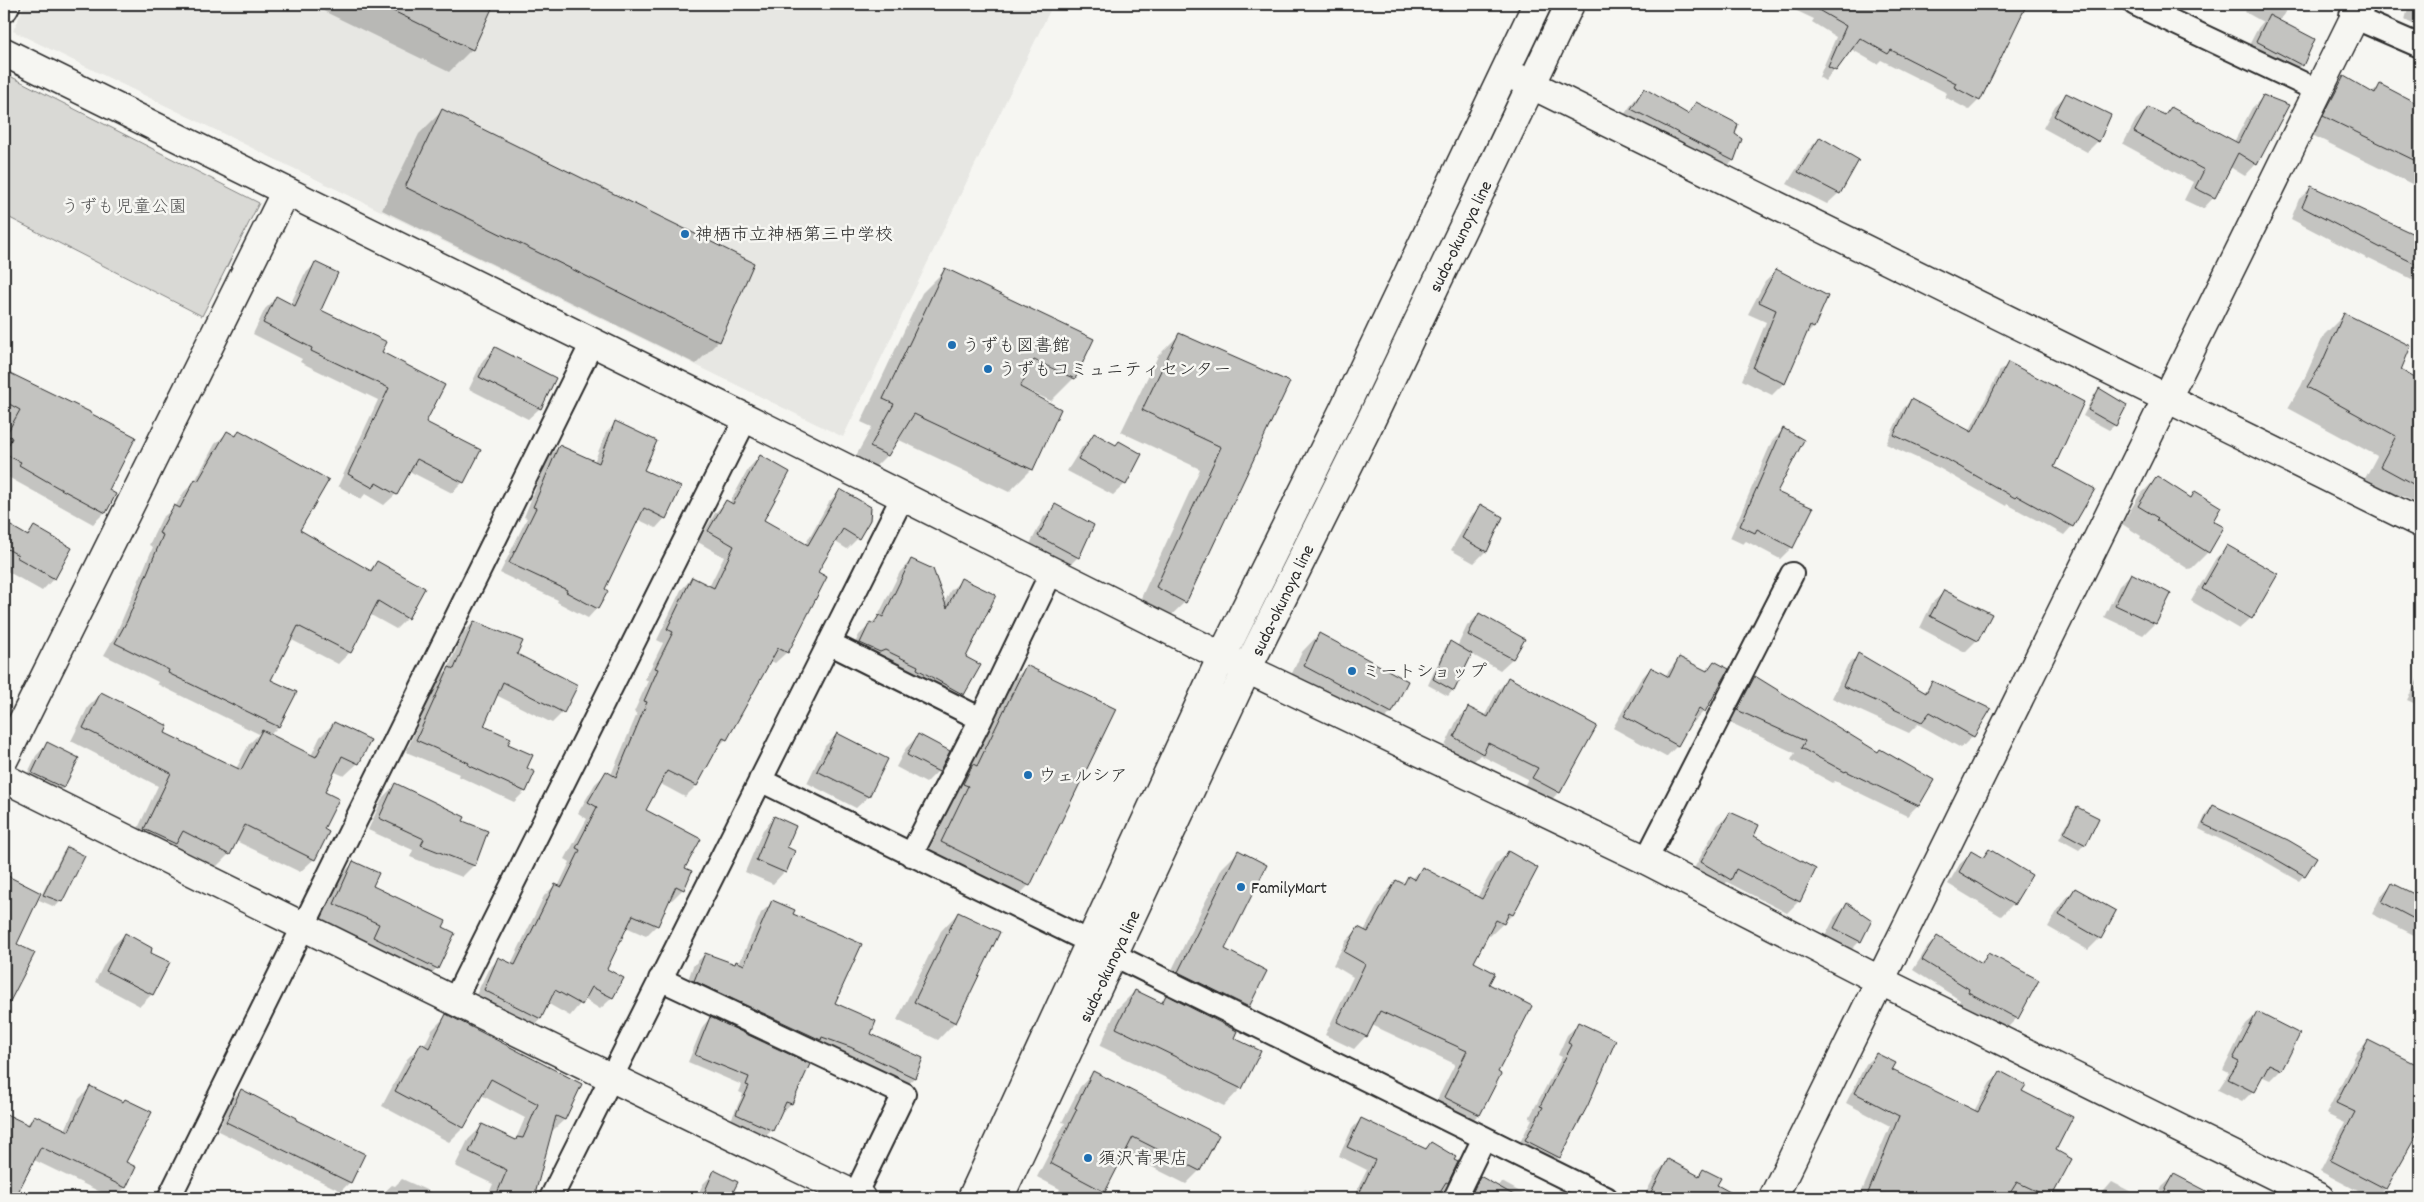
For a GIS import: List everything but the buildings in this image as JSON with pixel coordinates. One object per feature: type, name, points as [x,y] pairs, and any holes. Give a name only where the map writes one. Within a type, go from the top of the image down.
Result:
[{"type":"street","points":[[4,8],[6,4]]},
{"type":"street","name":"suda-okunoya line","points":[[972,1198],[1222,656],[1343,411],[1537,4]]},
{"type":"street","name":"suda-okunoya line","points":[[999,1198],[1248,669],[1371,420],[1570,4]]},
{"type":"street","points":[[2135,4],[2319,91]]},
{"type":"street","points":[[1773,1198],[1878,980],[2168,398],[2356,12],[2420,46]]},
{"type":"street","points":[[4,52],[746,418],[1248,669],[1646,860],[1878,980],[2320,1198]]},
{"type":"street","points":[[1506,72],[2420,523]]},
{"type":"street","points":[[4,759],[286,191]]},
{"type":"street","points":[[169,1198],[592,343]]},
{"type":"street","points":[[455,1000],[746,418]]},
{"type":"street","points":[[551,1198],[903,496]]},
{"type":"street","points":[[911,855],[981,719],[1052,570]]},
{"type":"street","points":[[1646,860],[1792,574]]},
{"type":"street","points":[[829,644],[981,719]]},
{"type":"street","points":[[4,778],[610,1078],[858,1197],[904,1094],[660,979]]},
{"type":"street","points":[[760,780],[1090,942]]},
{"type":"street","points":[[1114,955],[1606,1198]]},
{"type":"street","points":[[1455,1198],[1484,1138]]},
{"type":"shaded area","name":"神栖市立神栖第三中学校","points":[[25,4],[1053,4],[843,437],[13,31]]},
{"type":"green space","name":"うずも児童公園","points":[[4,73],[259,203],[202,316],[4,215]]},
{"type":"place","name":"神栖市立神栖第三中学校","points":[[685,234]]},
{"type":"place","name":"うずも図書館","points":[[952,345]]},
{"type":"place","name":"うずもコミュニティセンター","points":[[988,369]]},
{"type":"place","name":"ミートショップ","points":[[1352,671]]},
{"type":"place","name":"ウェルシア","points":[[1028,775]]},
{"type":"place","name":"FamilyMart","points":[[1241,887]]},
{"type":"place","name":"須沢青果店","points":[[1088,1158]]}]
